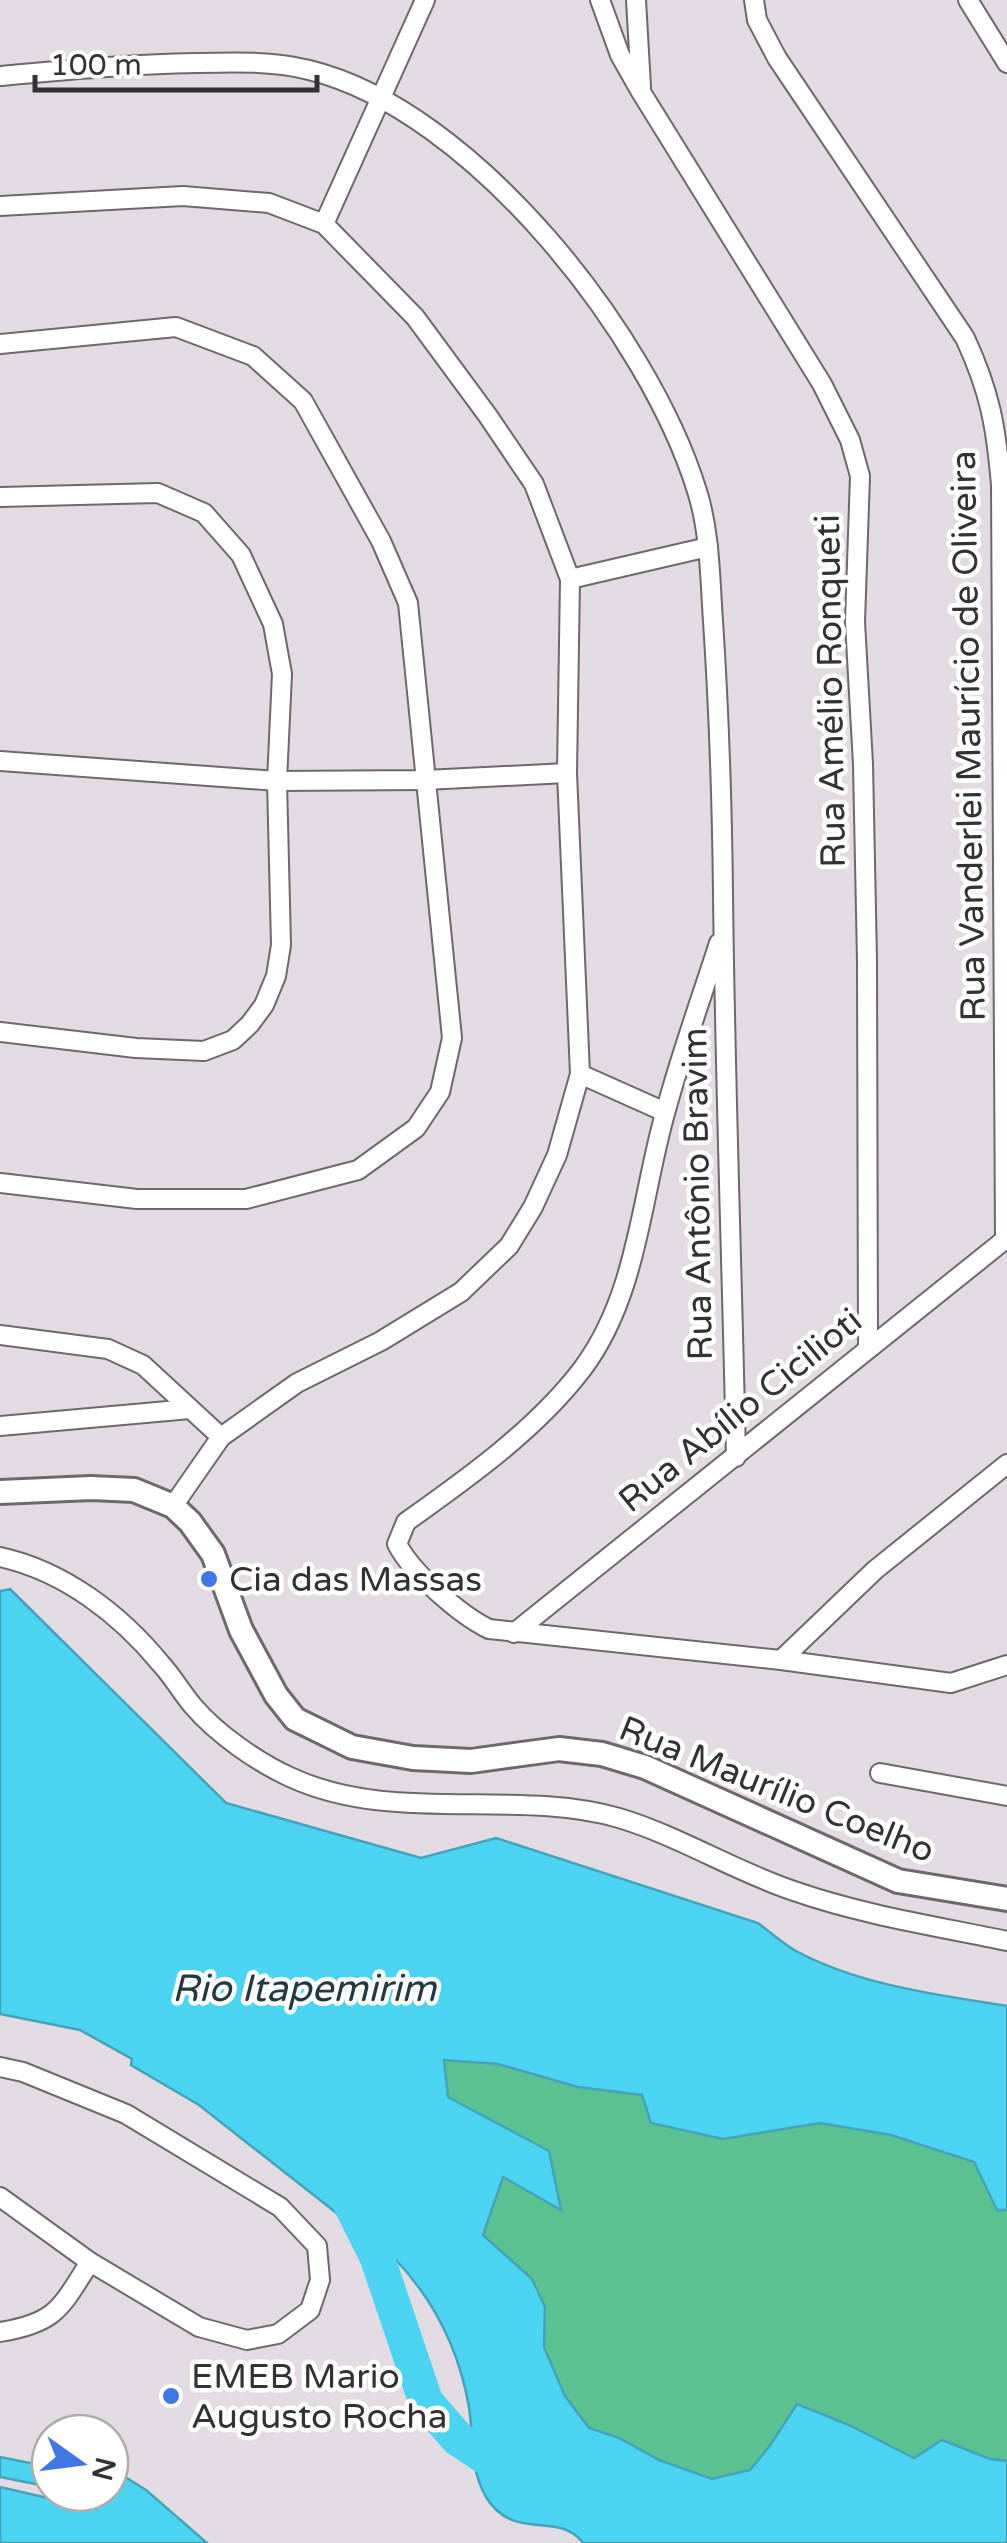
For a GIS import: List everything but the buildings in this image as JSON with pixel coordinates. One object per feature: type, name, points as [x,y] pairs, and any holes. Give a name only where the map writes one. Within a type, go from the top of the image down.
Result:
[{"type":"main road","points":[[0,1492],[134,1490],[174,1506]]},
{"type":"main road","name":"Rua Maurílio Coelho","points":[[174,1506],[213,1554],[240,1630],[276,1695],[295,1719],[352,1748],[414,1758],[472,1761],[559,1749],[602,1754],[645,1767],[898,1880],[1007,1899]]},
{"type":"street","points":[[324,224],[425,0]]},
{"type":"street","name":"Rua Amélio Ronqueti","points":[[600,0],[620,55],[641,92],[822,384],[850,440],[860,476],[855,622],[867,961],[868,1348]]},
{"type":"street","name":"Rua Amélio Ronqueti","points":[[636,0],[641,92]]},
{"type":"street","name":"Rua Vanderlei Maurício de Oliveira","points":[[754,0],[757,20],[777,58],[965,338],[984,379],[995,421],[1001,504],[1006,1239]]},
{"type":"street","points":[[968,0],[1007,64]]},
{"type":"street","name":"Rua Antônio Bravim","points":[[0,76],[114,65],[249,62],[310,70],[380,98],[452,144],[530,221],[581,278],[618,329],[664,413],[698,491],[708,548],[722,746],[736,1457]]},
{"type":"street","points":[[0,206],[182,196],[269,203],[324,224],[415,316],[488,416],[534,484],[570,579],[567,773],[580,1074],[557,1155],[533,1207],[509,1246],[461,1292],[382,1340],[297,1382],[221,1437],[174,1506]]},
{"type":"street","points":[[0,344],[176,327],[253,356],[303,402],[374,526],[408,603],[452,1038],[440,1092],[416,1128],[358,1170],[246,1199],[136,1198],[0,1183]]},
{"type":"street","points":[[0,497],[158,493],[204,513],[241,556],[272,624],[282,674],[277,781],[282,945],[276,976],[264,1005],[250,1024],[233,1040],[204,1052],[0,1032]]},
{"type":"street","points":[[570,579],[708,548]]},
{"type":"street","points":[[0,760],[277,781],[425,780],[567,773]]},
{"type":"street","points":[[723,929],[665,1112],[616,1311],[584,1367],[537,1420],[406,1522],[397,1544],[402,1554],[470,1620],[489,1629],[781,1660],[952,1683],[1007,1665]]},
{"type":"street","points":[[580,1074],[665,1112]]},
{"type":"street","name":"Rua Abílio Cicilioti","points":[[514,1633],[1006,1239]]},
{"type":"street","points":[[0,1336],[108,1349],[144,1364],[221,1437]]},
{"type":"street","points":[[0,1426],[190,1409]]},
{"type":"street","points":[[781,1660],[875,1570],[1007,1464]]},
{"type":"street","points":[[0,1557],[31,1566],[108,1610],[160,1662],[195,1708],[234,1742],[287,1776],[325,1791],[364,1799],[578,1810],[620,1818],[790,1890],[874,1916],[1007,1940]]},
{"type":"street","points":[[880,1774],[1007,1796]]},
{"type":"street","points":[[0,2067],[23,2072],[126,2114],[280,2207],[317,2246],[320,2280],[310,2310],[278,2334],[246,2340],[199,2327],[90,2262],[0,2197]]},
{"type":"street","points":[[0,2332],[34,2326],[62,2306],[90,2262]]},
{"type":"green space","points":[[444,2059],[498,2064],[578,2087],[642,2095],[723,2139],[820,2123],[891,2135],[974,2162],[997,2210],[1007,2210],[1007,2461],[990,2459],[942,2440],[914,2458],[797,2404],[750,2470],[712,2479],[589,2428],[565,2396],[544,2347],[545,2308],[532,2279],[483,2236],[503,2176],[560,2209],[549,2152],[448,2097]]},
{"type":"water","name":"Rio Itapemirim","points":[[10,1589],[226,1803],[421,1858],[496,1838],[758,1923],[796,1951],[846,1972],[899,1987],[1007,2006],[1007,2210],[997,2210],[974,2162],[891,2135],[820,2123],[723,2139],[651,2123],[642,2095],[578,2087],[498,2064],[444,2060],[448,2097],[549,2151],[561,2210],[503,2177],[483,2235],[532,2279],[545,2307],[544,2347],[565,2396],[589,2428],[712,2479],[750,2470],[797,2404],[914,2458],[942,2440],[990,2459],[1007,2461],[1007,2543],[583,2543],[562,2528],[523,2523],[497,2511],[477,2475],[469,2407],[452,2346],[422,2292],[395,2259],[199,2105],[131,2065],[132,2059],[80,2030],[0,2014],[0,1591]]},
{"type":"water","points":[[0,2457],[30,2463],[30,2483],[0,2477]]},
{"type":"water","points":[[130,2480],[207,2543],[0,2543],[0,2487],[30,2494],[30,2513],[130,2513]]},
{"type":"waterway","name":"Rio Itapemirim","points":[[347,2197],[377,2257],[426,2402],[458,2439],[511,2474]]},
{"type":"place","name":"Cia das Massas","points":[[209,1579]]},
{"type":"place","name":"EMEB Mario Augusto Rocha","points":[[171,2396]]}]
